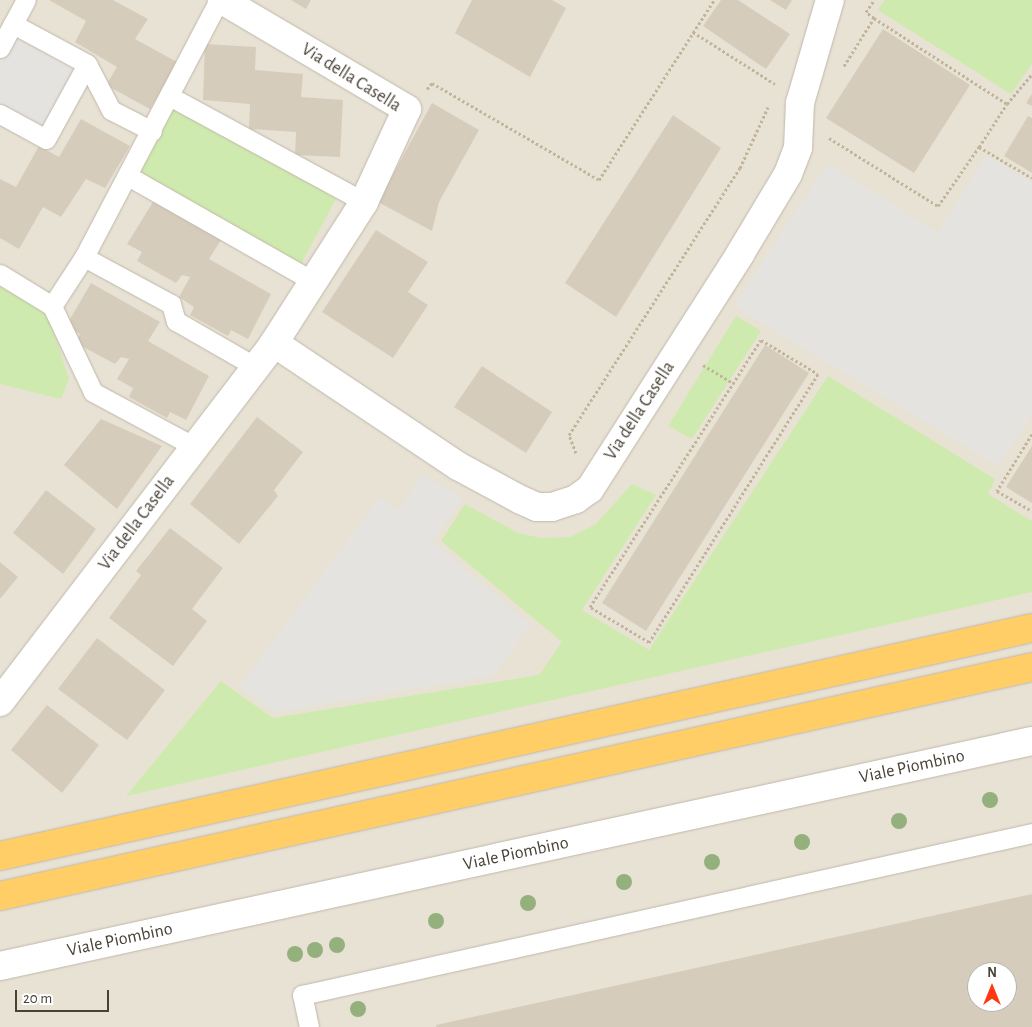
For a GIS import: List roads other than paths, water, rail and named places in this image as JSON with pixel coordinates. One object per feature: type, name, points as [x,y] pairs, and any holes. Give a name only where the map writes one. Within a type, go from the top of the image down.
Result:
[{"type":"highway","points":[[0,856],[1032,628]]},
{"type":"highway","points":[[0,896],[344,818],[1032,667]]},
{"type":"highway","points":[[0,849],[78,839]]},
{"type":"street","name":"Via della Casella","points":[[0,702],[274,343],[364,202],[407,109],[220,0]]},
{"type":"street","name":"Via della Casella","points":[[274,343],[458,466],[521,500],[537,507],[552,507],[576,499],[590,489],[740,254],[788,174],[798,148],[800,103],[830,0]]},
{"type":"street","name":"Viale Piombino","points":[[0,966],[1032,741]]},
{"type":"lane","points":[[0,48],[26,0]]},
{"type":"lane","points":[[52,306],[84,257],[171,97],[220,0]]},
{"type":"lane","points":[[13,24],[87,64],[112,110],[152,131]]},
{"type":"lane","points":[[0,114],[46,139],[87,64]]},
{"type":"lane","points":[[171,97],[364,202]]},
{"type":"lane","points":[[128,176],[313,281]]},
{"type":"lane","points":[[84,257],[171,304],[176,321],[256,367]]},
{"type":"lane","points":[[0,274],[52,306],[93,392],[194,448]]},
{"type":"lane","points":[[309,1027],[302,995],[1032,833]]}]
